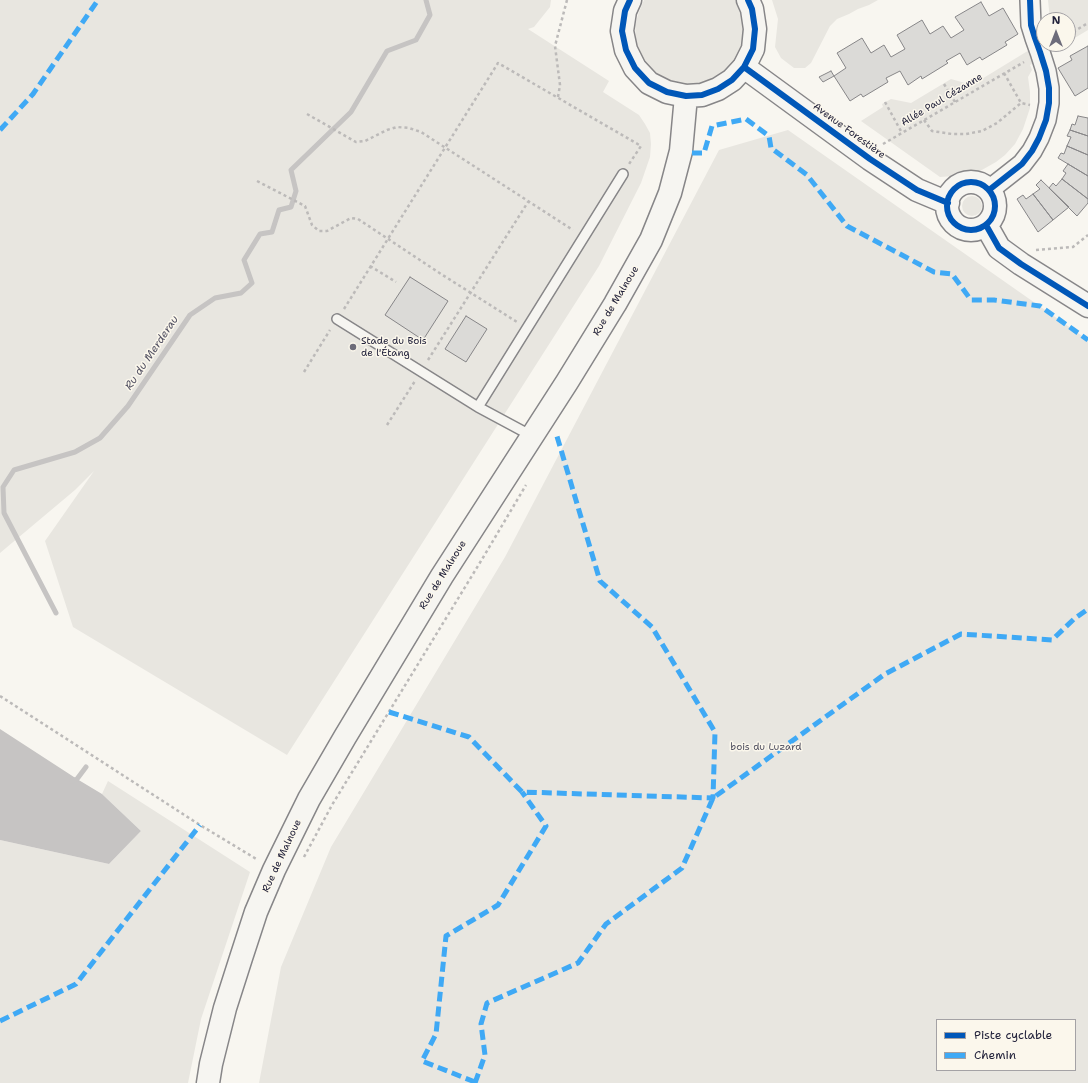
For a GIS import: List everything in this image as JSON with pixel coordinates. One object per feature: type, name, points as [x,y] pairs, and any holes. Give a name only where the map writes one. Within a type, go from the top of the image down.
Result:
[{"type":"main road","points":[[630,0],[625,11],[622,31],[626,50],[635,68],[649,83],[667,92],[686,96],[702,95],[718,89],[732,80],[744,67],[753,49],[756,29],[752,9],[748,0]]},
{"type":"main road","name":"Avenue Forestière","points":[[744,67],[887,171],[917,190],[948,203]]},
{"type":"main road","name":"Rue de Malnoue","points":[[209,1073],[225,1008],[256,912],[274,870],[309,799],[442,576],[615,304],[651,240],[670,193],[679,158],[682,143],[686,96]]},
{"type":"main road","points":[[968,182],[983,185],[989,190],[993,196],[995,204],[995,212],[992,219],[979,229],[963,229],[956,225],[948,211],[948,203],[954,189],[968,182]]},
{"type":"main road","points":[[986,225],[999,248],[1021,264],[1088,306]]},
{"type":"street","points":[[989,190],[1022,164],[1032,151],[1046,120],[1049,103],[1049,88],[1046,71],[1034,38],[1030,0]]},
{"type":"lane","points":[[478,407],[623,174]]},
{"type":"lane","points":[[337,319],[478,407],[532,436]]},
{"type":"path","points":[[558,98],[560,86],[555,46],[567,0]]},
{"type":"path","points":[[1076,30],[1088,23]]},
{"type":"path","points":[[304,372],[498,63],[641,146],[623,174]]},
{"type":"path","points":[[944,84],[955,102]]},
{"type":"path","points":[[885,102],[902,133]]},
{"type":"path","points":[[924,120],[932,131],[952,134],[966,134],[982,131],[997,123],[1021,103],[1030,105]]},
{"type":"path","points":[[307,114],[356,142],[365,141],[387,130],[397,127],[409,128],[421,132],[584,237]]},
{"type":"path","points":[[257,181],[305,206],[312,225],[319,231],[327,231],[348,219],[358,219],[527,328]]},
{"type":"path","points":[[388,425],[528,202]]},
{"type":"path","points":[[1021,264],[1030,250],[1073,247],[1088,235]]},
{"type":"path","points":[[370,266],[396,282]]},
{"type":"path","points":[[302,862],[332,805],[528,481]]},
{"type":"path","points":[[0,696],[200,825],[274,870]]},
{"type":"green space","name":"Stade du Bois de l'Étang","points":[[0,0],[551,0],[550,7],[534,27],[528,29],[609,81],[603,92],[639,115],[650,133],[650,157],[641,183],[599,266],[287,755],[73,627],[45,541],[94,471],[75,490],[0,553]]},
{"type":"green space","points":[[644,0],[741,0],[747,47],[717,83],[680,87],[655,74],[646,64],[639,52],[635,25]]},
{"type":"green space","points":[[772,0],[878,0],[837,19],[830,26],[811,63],[805,68],[794,68],[781,58],[775,47],[778,19]]},
{"type":"green space","points":[[1048,0],[1088,0],[1088,30],[1076,37],[1076,12],[1049,12]]},
{"type":"green space","points":[[1036,46],[1036,52],[1052,52],[1030,65],[1032,70],[1028,77],[1030,108],[1023,129],[1015,144],[996,162],[975,173],[962,173],[954,176],[940,177],[861,121],[883,107],[882,104],[891,99],[911,103],[951,79],[972,85]]},
{"type":"green space","name":"bois du Luzard","points":[[788,130],[1088,340],[1088,1083],[259,1083],[281,967],[331,847],[505,557],[719,150]]},
{"type":"green space","points":[[968,196],[976,196],[982,202],[982,210],[976,216],[968,216],[962,210],[962,202]]},
{"type":"green space","points":[[108,781],[250,872],[201,1019],[188,1083],[0,1083],[0,840],[109,864],[141,831],[102,794]]},
{"type":"shaded area","points":[[0,729],[102,794],[141,831],[109,864],[0,840]]},
{"type":"building","points":[[981,2],[989,16],[1003,8],[1018,34],[1005,42],[1007,45],[982,60],[980,57],[967,65],[960,53],[946,61],[948,63],[922,79],[921,76],[908,85],[900,71],[886,78],[888,82],[863,97],[861,94],[850,101],[834,76],[846,68],[837,53],[862,38],[871,53],[884,45],[891,57],[905,49],[897,35],[922,20],[930,34],[943,26],[951,38],[964,30],[955,17]]},
{"type":"building","points":[[1088,46],[1088,88],[1075,96],[1058,68],[1072,60],[1070,56]]},
{"type":"building","points":[[831,71],[834,76],[823,82],[819,77]]},
{"type":"building","points":[[1078,116],[1088,118],[1088,136],[1070,130],[1072,124],[1075,125]]},
{"type":"building","points":[[1070,130],[1088,136],[1088,155],[1067,146],[1071,137],[1067,136]]},
{"type":"building","points":[[1067,146],[1088,155],[1088,176],[1058,158],[1061,153],[1064,154]]},
{"type":"building","points":[[1068,164],[1088,176],[1088,199],[1062,179],[1066,173],[1063,171]]},
{"type":"building","points":[[1062,179],[1088,199],[1088,203],[1077,216],[1049,188],[1053,183],[1056,186]]},
{"type":"building","points":[[1041,180],[1069,207],[1053,220],[1033,194],[1040,189],[1036,185]]},
{"type":"building","points":[[1033,194],[1053,220],[1038,232],[1017,199],[1023,195],[1026,199]]},
{"type":"building","points":[[410,277],[448,301],[423,340],[385,315]]},
{"type":"building","points":[[466,316],[487,329],[466,362],[445,349]]},
{"type":"waterway","name":"Ru du Merderau","points":[[56,613],[4,513],[3,487],[14,470],[75,452],[100,438],[128,406],[190,315],[215,298],[241,293],[252,283],[244,260],[260,234],[272,232],[279,210],[291,207],[296,191],[291,170],[351,112],[387,51],[416,40],[430,15],[426,0]]},
{"type":"waterway","name":"Ru du Merderau","points":[[72,781],[77,779],[86,767]]},
{"type":"marked path","points":[[0,130],[33,94],[98,0]]},
{"type":"marked path","points":[[692,153],[704,153],[712,126],[746,119],[769,136],[771,148],[807,175],[847,226],[934,272],[952,274],[971,300],[994,300],[1040,306],[1088,340]]},
{"type":"marked path","points":[[389,712],[469,737],[522,792],[713,798],[715,732],[652,627],[600,581],[556,433]]},
{"type":"marked path","points":[[475,1083],[485,1055],[481,1024],[487,1003],[578,963],[606,924],[682,868],[713,798],[885,674],[961,634],[1052,640],[1074,619],[1088,609]]},
{"type":"marked path","points":[[475,1082],[422,1061],[436,1034],[446,936],[498,905],[546,826],[522,792]]},
{"type":"marked path","points":[[0,1021],[76,984],[200,825]]},
{"type":"cycle path","points":[[630,0],[625,11],[622,31],[626,50],[635,68],[649,83],[667,92],[686,96],[702,95],[718,89],[732,80],[744,67],[753,49],[755,29],[752,9],[748,0]]},
{"type":"cycle path","points":[[989,190],[1022,164],[1032,151],[1046,120],[1049,103],[1049,88],[1046,71],[1031,25],[1030,0]]},
{"type":"cycle path","points":[[744,67],[870,159],[917,190],[948,203]]},
{"type":"cycle path","points":[[971,182],[980,184],[988,189],[993,197],[995,206],[993,215],[988,223],[980,228],[971,230],[962,228],[954,223],[949,215],[947,206],[949,197],[954,189],[962,184],[971,182]]},
{"type":"cycle path","points":[[986,225],[999,248],[1021,264],[1088,306]]},
{"type":"place","name":"Stade du Bois de l'Étang","points":[[353,347]]}]
